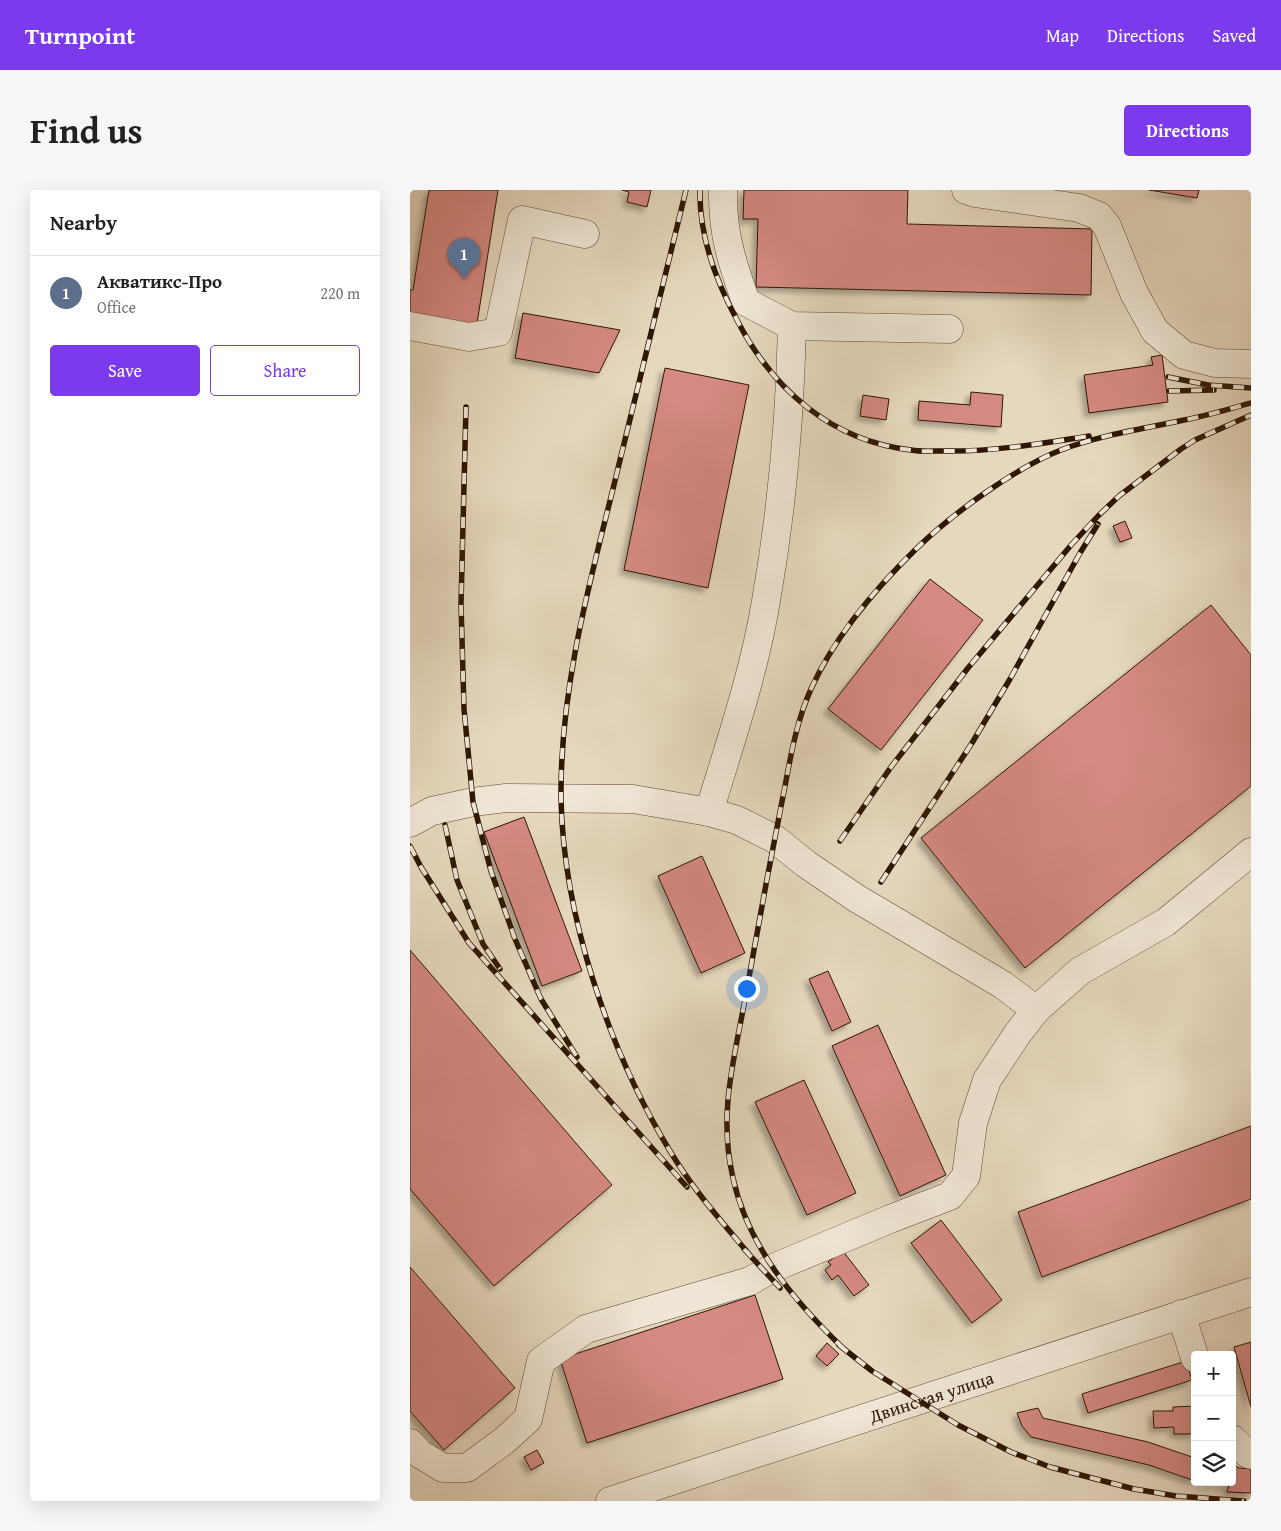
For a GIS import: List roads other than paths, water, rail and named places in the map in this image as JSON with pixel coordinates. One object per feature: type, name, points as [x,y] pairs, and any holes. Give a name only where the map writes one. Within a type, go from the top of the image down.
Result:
[{"type":"street","points":[[723,190],[722,213],[731,261],[746,302],[792,326],[949,329]]},
{"type":"street","points":[[966,190],[975,193],[1079,208],[1099,216],[1107,226],[1134,293],[1156,331],[1184,355],[1215,363],[1251,364]]},
{"type":"street","points":[[410,326],[469,337],[498,332],[522,220],[585,234]]},
{"type":"street","points":[[709,812],[749,678],[766,602],[784,472],[791,394],[792,326]]},
{"type":"street","points":[[410,823],[432,810],[506,798],[633,799],[709,812],[737,820],[775,839],[806,864],[856,898],[1003,985],[1036,1010]]},
{"type":"street","points":[[410,1443],[420,1454],[443,1468],[467,1468],[528,1420],[541,1361],[586,1329],[750,1281],[773,1268],[950,1196],[966,1176],[973,1123],[987,1080],[1018,1033],[1036,1010],[1080,971],[1166,922],[1251,852]]},
{"type":"street","name":"Двинская улица","points":[[610,1501],[1251,1292]]},
{"type":"street","points":[[1181,1314],[1193,1351]]},
{"type":"street","points":[[1234,1441],[1251,1455]]},
{"type":"railway","points":[[686,190],[592,571],[576,646],[565,721],[561,798],[570,888],[580,935],[593,981],[609,1026],[648,1112],[670,1151],[697,1191],[749,1254]]},
{"type":"railway","points":[[700,190],[702,224],[710,257],[722,290],[737,320],[768,369],[787,390],[808,408],[831,423],[856,436],[882,445],[915,451],[997,449],[1089,436]]},
{"type":"railway","points":[[1168,377],[1208,385],[1251,388]]},
{"type":"railway","points":[[1169,391],[1214,390]]},
{"type":"railway","points":[[844,1349],[791,1292],[762,1250],[740,1203],[733,1178],[727,1135],[731,1073],[767,879],[795,737],[811,689],[844,632],[886,580],[947,521],[1004,480],[1043,458],[1091,440],[1251,403]]},
{"type":"railway","points":[[466,407],[461,604],[464,709],[473,802],[491,871],[515,939],[541,999],[577,1057]]},
{"type":"railway","points":[[840,841],[891,767],[968,668],[1072,544],[1098,516],[1119,496],[1181,449],[1195,440],[1251,415]]},
{"type":"railway","points":[[881,882],[972,743],[1098,524]]},
{"type":"railway","points":[[445,825],[457,880],[483,944],[500,969]]},
{"type":"railway","points":[[410,846],[421,867],[469,943],[687,1187]]},
{"type":"railway","points":[[744,1249],[780,1288]]},
{"type":"railway","points":[[839,1345],[872,1371],[958,1425],[1011,1452],[1050,1467],[1134,1489],[1176,1496],[1244,1501]]},
{"type":"place","name":"Акватикс-Про","points":[[464,279]]}]
